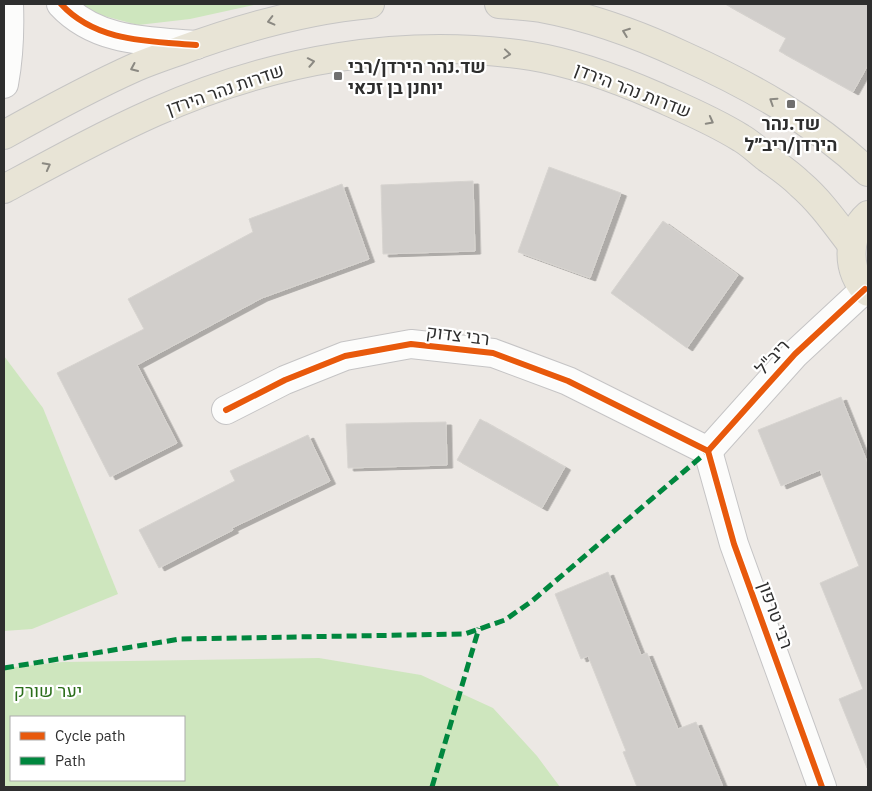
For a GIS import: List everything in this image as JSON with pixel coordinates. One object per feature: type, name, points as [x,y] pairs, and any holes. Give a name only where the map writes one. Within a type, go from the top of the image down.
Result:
[{"type":"main road","points":[[4,135],[62,103],[137,67],[196,44],[269,21],[344,6],[370,4]]},
{"type":"main road","points":[[499,4],[540,8],[607,24],[661,45],[721,72],[769,98],[808,124],[855,159],[868,172]]},
{"type":"main road","name":"שדרות נהר הירדן","points":[[4,189],[84,146],[156,112],[226,85],[272,71],[342,56],[412,48],[470,50],[532,56],[592,71],[699,115],[742,138],[801,184],[824,209],[852,245]]},
{"type":"main road","points":[[866,291],[858,280],[853,268],[852,245],[857,230],[868,215]]},
{"type":"street","points":[[4,84],[10,40],[10,4]]},
{"type":"street","points":[[61,4],[71,15],[92,28],[117,36],[143,41],[196,44]]},
{"type":"street","name":"ריב\"ל","points":[[708,452],[795,354],[866,291]]},
{"type":"street","name":"רבי צדוק","points":[[226,410],[285,380],[346,356],[411,344],[493,353],[568,381],[708,452]]},
{"type":"street","name":"רבי טרפון","points":[[708,452],[734,544],[822,787]]},
{"type":"green space","points":[[81,4],[258,4],[190,19],[138,25],[89,12]]},
{"type":"green space","points":[[4,356],[43,408],[118,594],[32,629],[4,631]]},
{"type":"green space","name":"יער שורק","points":[[319,658],[421,675],[493,708],[537,756],[560,787],[4,787],[4,668],[63,662]]},
{"type":"building","points":[[725,4],[868,4],[868,65],[853,92],[779,51],[786,38]]},
{"type":"building","points":[[549,167],[621,193],[590,278],[518,252]]},
{"type":"building","points":[[473,181],[475,251],[383,254],[381,185]]},
{"type":"building","points":[[342,184],[369,259],[262,298],[137,365],[177,443],[110,477],[57,373],[144,329],[128,299],[253,232],[249,219]]},
{"type":"building","points":[[663,221],[738,275],[687,348],[611,293]]},
{"type":"building","points":[[841,397],[868,464],[867,768],[839,699],[863,689],[820,583],[859,566],[820,470],[781,486],[758,430]]},
{"type":"building","points":[[480,419],[565,467],[542,508],[457,460]]},
{"type":"building","points":[[446,422],[447,465],[348,468],[346,424]]},
{"type":"building","points":[[308,435],[330,481],[232,528],[233,530],[159,568],[139,530],[235,481],[230,471]]},
{"type":"building","points":[[608,572],[641,655],[647,653],[678,729],[696,722],[723,787],[637,787],[623,752],[626,751],[588,656],[581,659],[555,594]]},
{"type":"marked path","points":[[4,668],[180,639],[465,634],[505,620],[532,601],[708,451]]},
{"type":"marked path","points":[[432,787],[479,628]]},
{"type":"cycle path","points":[[61,4],[75,17],[106,33],[141,40],[196,45]]},
{"type":"cycle path","points":[[708,451],[795,354],[865,289]]},
{"type":"cycle path","points":[[226,410],[285,380],[345,356],[411,344],[493,353],[568,381],[708,451]]},
{"type":"cycle path","points":[[708,451],[734,544],[822,787]]},
{"type":"place","name":"שד.נהר הירדן/רבי יוחנן בן זכאי","points":[[338,76]]},
{"type":"place","name":"שד.נהר הירדן/ריב״ל","points":[[791,104]]}]
